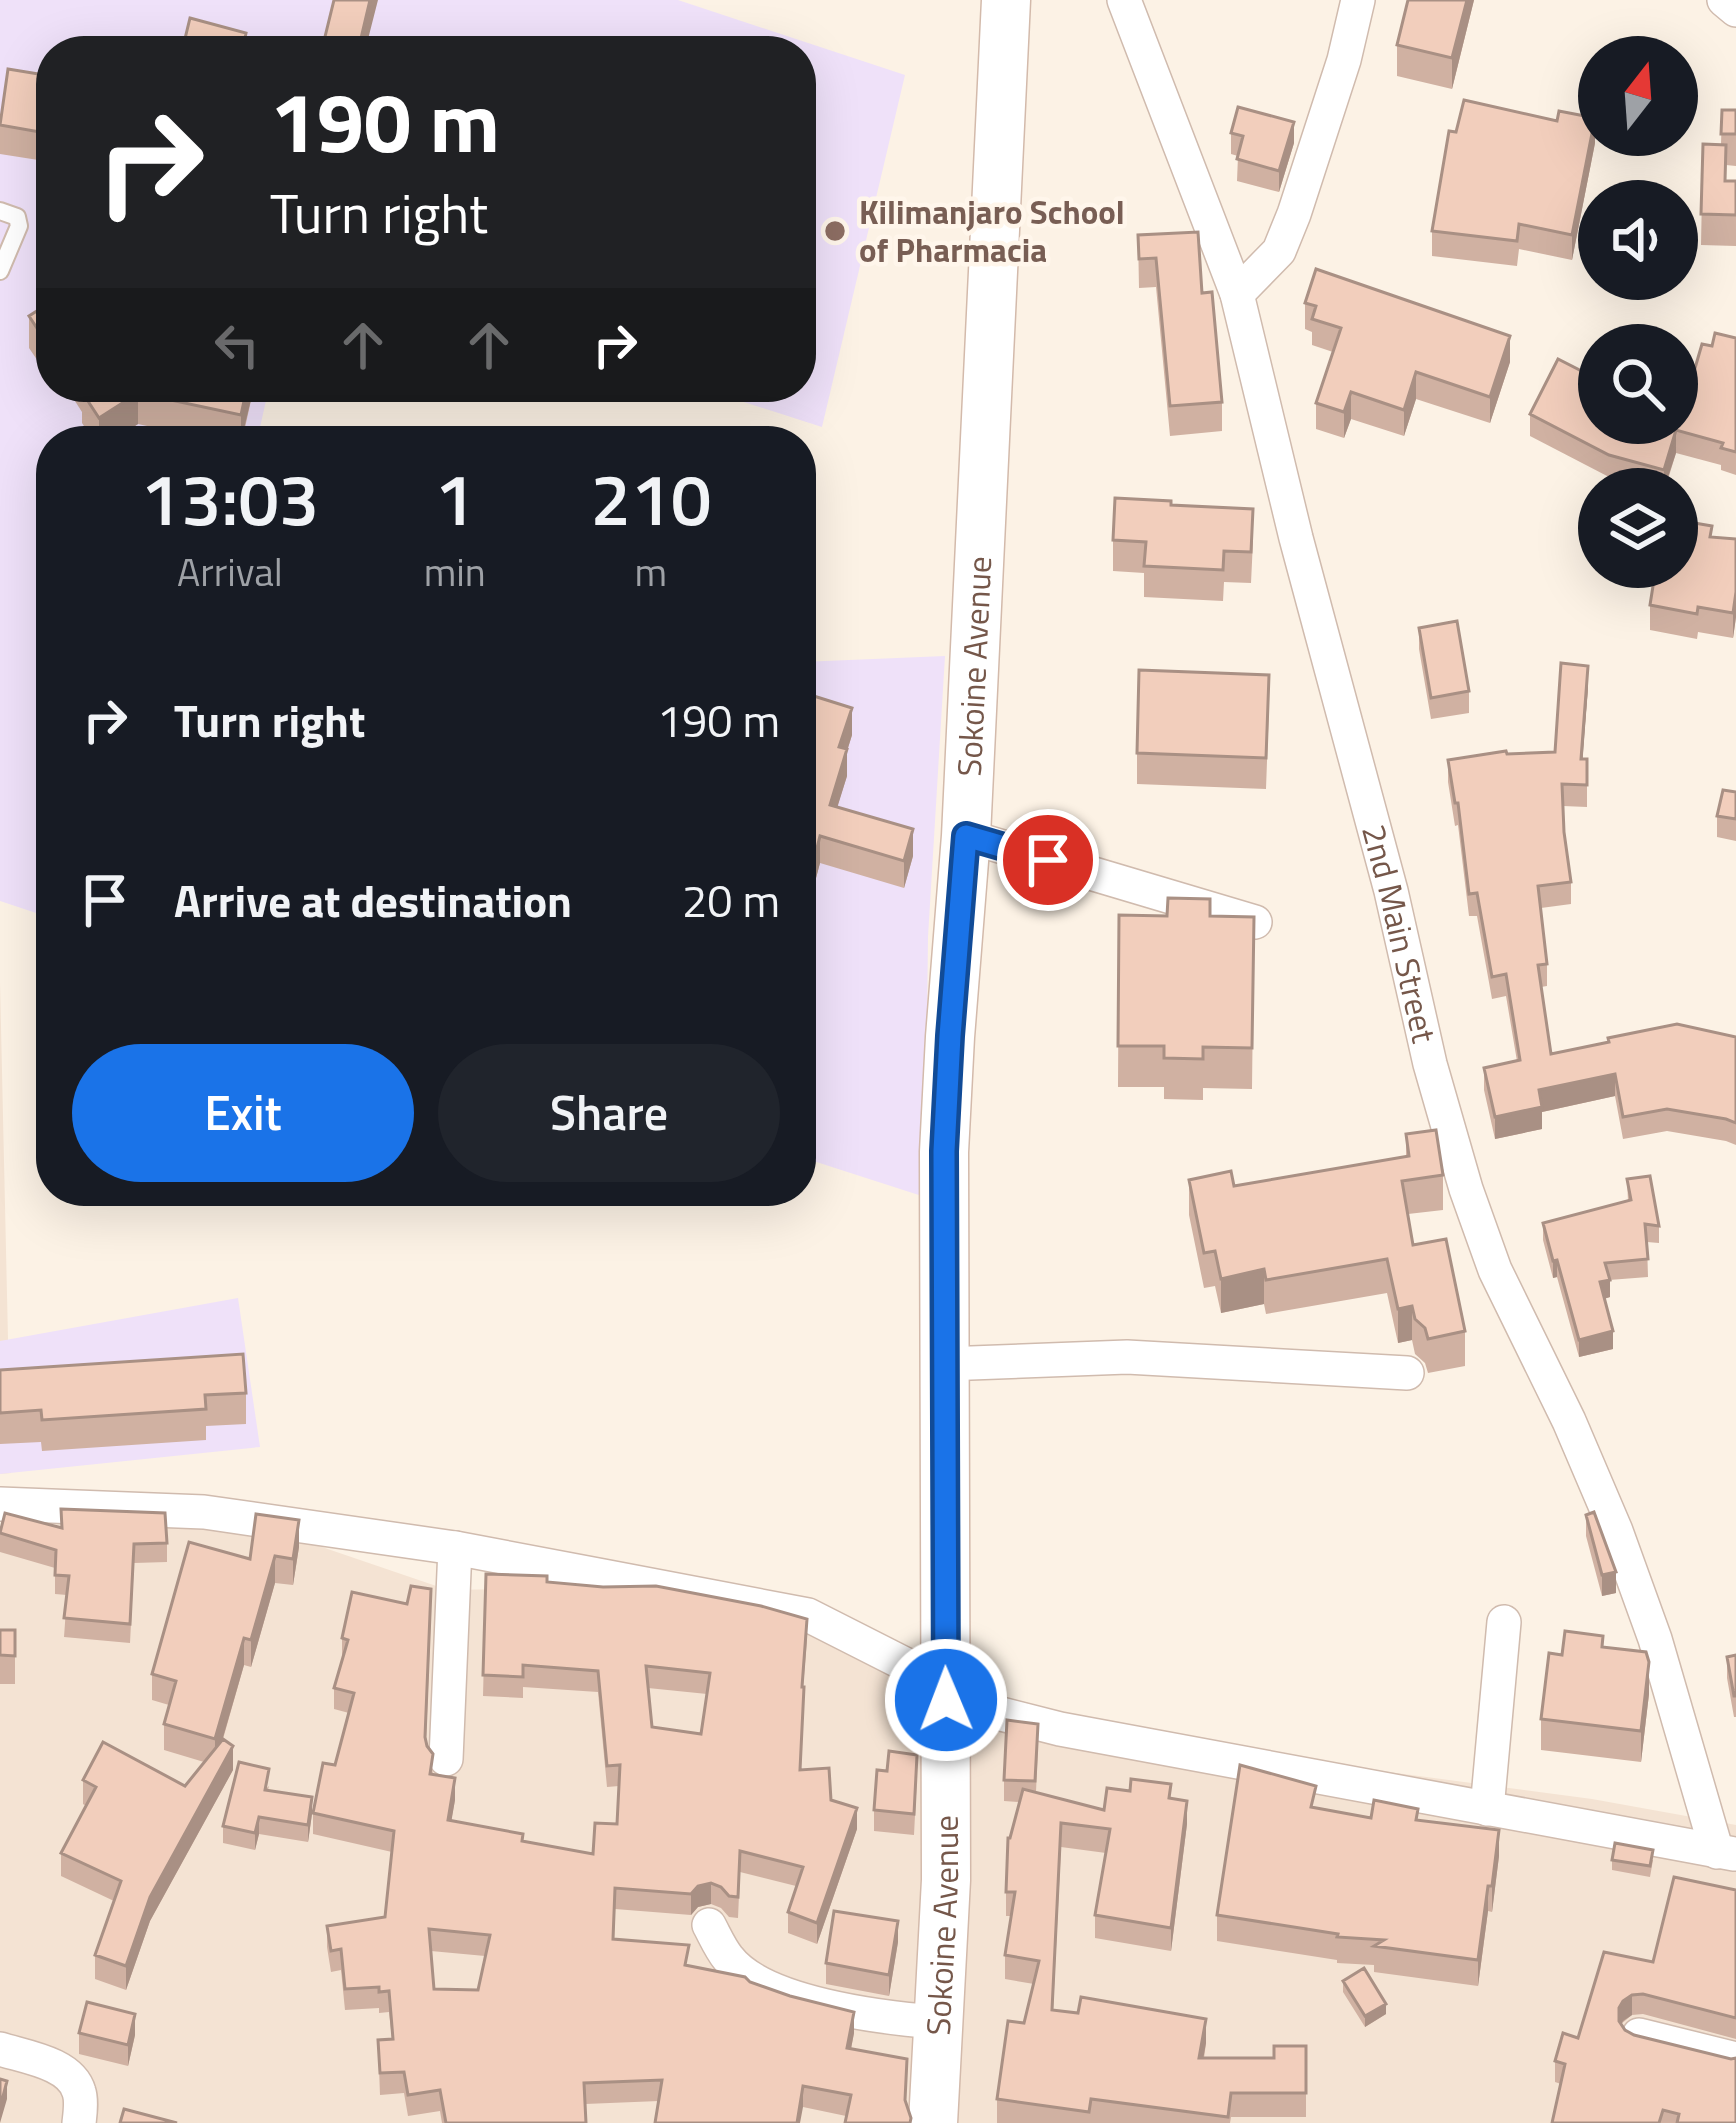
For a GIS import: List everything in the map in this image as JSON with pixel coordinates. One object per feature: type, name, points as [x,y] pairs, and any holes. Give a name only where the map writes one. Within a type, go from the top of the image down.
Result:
[{"type":"street","name":"Sokoine Avenue","points":[[933,2123],[946,1880],[944,1151],[966,836],[1006,0]]},
{"type":"street","name":"2nd Main Street","points":[[1124,0],[1237,294],[1296,538],[1391,891],[1430,1064],[1466,1189],[1495,1270],[1569,1420],[1616,1531],[1727,1853]]},
{"type":"street","points":[[1237,294],[1279,251],[1340,73],[1358,0]]},
{"type":"street","points":[[1724,0],[1736,10]]},
{"type":"street","points":[[966,836],[1256,922]]},
{"type":"street","points":[[944,1364],[1127,1357],[1407,1373]]},
{"type":"street","points":[[0,1504],[204,1512],[455,1548],[808,1615],[946,1692],[1060,1729],[1727,1853]]},
{"type":"street","points":[[446,1759],[455,1548]]},
{"type":"street","points":[[1486,1809],[1504,1622]]},
{"type":"street","points":[[710,1925],[728,1958],[759,1982],[854,2013],[938,2021]]},
{"type":"street","points":[[1639,2035],[1736,2059]]},
{"type":"street","points":[[0,2050],[69,2074],[80,2094],[79,2123]]},
{"type":"lane","points":[[0,211],[17,217],[19,226],[0,271]]},
{"type":"shaded area","name":"Kilimanjaro School of Pharmacia","points":[[0,0],[678,0],[787,36],[36,36],[36,402],[266,402],[260,426],[36,426],[36,913],[0,901]]},
{"type":"shaded area","name":"Kilimanjaro School of Pharmacia","points":[[816,46],[905,75],[822,427],[744,402],[816,402]]},
{"type":"shaded area","points":[[945,656],[928,937],[925,1197],[816,1162],[816,661]]},
{"type":"shaded area","points":[[0,982],[11,1473],[0,1474]]},
{"type":"shaded area","points":[[238,1298],[260,1447],[0,1474],[0,1341]]},
{"type":"shaded area","points":[[231,1516],[448,1590],[614,1587],[837,1635],[1035,1725],[1592,1799],[1736,1825],[1736,2123],[0,2123],[0,1527]]},
{"type":"building","points":[[334,0],[370,0],[362,36],[325,36]]},
{"type":"building","points":[[1408,0],[1467,0],[1452,58],[1397,45]]},
{"type":"building","points":[[190,18],[246,33],[245,36],[186,36]]},
{"type":"building","points":[[8,69],[36,74],[36,131],[0,125]]},
{"type":"building","points":[[1464,100],[1557,121],[1559,111],[1578,115],[1578,156],[1588,156],[1583,180],[1578,180],[1572,235],[1519,224],[1517,241],[1432,231],[1449,131],[1456,132]]},
{"type":"building","points":[[1238,107],[1294,122],[1279,171],[1237,159],[1243,136],[1231,133]]},
{"type":"building","points":[[1722,110],[1736,110],[1736,134],[1721,134]]},
{"type":"building","points":[[1703,144],[1726,145],[1725,181],[1736,181],[1736,215],[1701,214]]},
{"type":"building","points":[[1198,232],[1202,293],[1212,292],[1222,402],[1170,406],[1156,258],[1139,259],[1138,235]]},
{"type":"building","points":[[1316,269],[1510,336],[1490,397],[1416,372],[1404,410],[1351,392],[1344,412],[1316,403],[1341,328],[1312,319],[1316,306],[1305,303]]},
{"type":"building","points":[[1715,333],[1736,338],[1736,452],[1698,436],[1698,358],[1702,344],[1712,346]]},
{"type":"building","points":[[1558,359],[1578,369],[1578,439],[1530,414]]},
{"type":"building","points":[[89,402],[124,402],[99,418]]},
{"type":"building","points":[[180,402],[244,402],[241,415]]},
{"type":"building","points":[[1588,444],[1672,444],[1665,468],[1609,455]]},
{"type":"building","points":[[1115,498],[1253,509],[1251,552],[1224,551],[1223,570],[1144,566],[1146,542],[1113,540]]},
{"type":"building","points":[[1698,524],[1712,526],[1710,537],[1736,539],[1733,613],[1698,607],[1697,614],[1650,605],[1653,588],[1698,588]]},
{"type":"building","points":[[1457,621],[1469,691],[1431,698],[1419,628]]},
{"type":"building","points":[[1561,663],[1588,666],[1581,759],[1587,759],[1587,785],[1562,784],[1571,882],[1538,886],[1547,964],[1538,965],[1551,1054],[1677,1024],[1736,1037],[1736,1123],[1667,1109],[1623,1117],[1615,1074],[1539,1090],[1542,1107],[1495,1117],[1484,1068],[1520,1060],[1506,974],[1492,977],[1477,893],[1469,894],[1448,760],[1506,751],[1555,752]]},
{"type":"building","points":[[1139,670],[1269,675],[1266,758],[1137,753]]},
{"type":"building","points":[[816,697],[852,708],[839,747],[847,749],[830,805],[913,829],[904,861],[820,836],[816,852]]},
{"type":"building","points":[[1723,790],[1736,792],[1736,819],[1717,816]]},
{"type":"building","points":[[1168,898],[1210,899],[1210,916],[1254,917],[1252,1048],[1203,1047],[1203,1059],[1164,1058],[1164,1046],[1118,1046],[1119,915],[1167,916]]},
{"type":"building","points":[[1436,1130],[1443,1175],[1402,1181],[1413,1245],[1446,1239],[1465,1331],[1428,1339],[1412,1306],[1398,1309],[1387,1259],[1266,1280],[1264,1269],[1221,1279],[1215,1251],[1204,1253],[1189,1180],[1231,1171],[1234,1186],[1409,1156],[1406,1134]]},
{"type":"building","points":[[1650,1176],[1659,1226],[1645,1224],[1648,1259],[1605,1263],[1610,1280],[1600,1282],[1613,1331],[1579,1340],[1543,1223],[1631,1200],[1627,1179]]},
{"type":"building","points":[[243,1354],[246,1393],[205,1395],[206,1409],[42,1420],[41,1410],[0,1413],[0,1370]]},
{"type":"building","points":[[61,1509],[165,1513],[167,1543],[134,1544],[130,1624],[64,1618],[69,1576],[55,1575],[56,1550],[0,1533],[5,1513],[62,1528]]},
{"type":"building","points":[[1594,1512],[1616,1572],[1602,1575],[1586,1515]]},
{"type":"building","points":[[256,1514],[299,1520],[293,1559],[275,1556],[251,1640],[244,1638],[215,1739],[164,1724],[176,1681],[152,1674],[189,1542],[250,1559]]},
{"type":"building","points":[[486,1574],[547,1576],[547,1582],[603,1587],[656,1586],[807,1619],[800,1770],[829,1768],[831,1800],[857,1808],[817,1923],[788,1912],[803,1867],[740,1851],[738,1897],[711,1883],[698,1886],[691,1894],[615,1888],[613,1939],[689,1945],[685,1965],[745,1977],[790,1996],[854,2012],[847,2048],[907,2059],[905,2100],[910,2123],[845,2123],[851,2095],[803,2086],[797,2123],[655,2123],[662,2080],[584,2083],[586,2123],[446,2123],[440,2090],[408,2095],[404,2072],[380,2073],[378,2040],[393,2039],[389,1991],[345,1989],[341,1949],[331,1951],[327,1926],[385,1917],[394,1831],[313,1813],[323,1763],[335,1765],[354,1693],[334,1688],[348,1640],[342,1638],[352,1592],[407,1604],[411,1586],[431,1589],[425,1737],[433,1754],[430,1774],[455,1778],[448,1820],[593,1854],[595,1823],[617,1824],[620,1765],[607,1766],[598,1671],[523,1665],[523,1677],[483,1675]],"holes":[[[646,1666],[710,1673],[701,1734],[652,1727]],[[429,1929],[490,1935],[478,1990],[434,1989]]]},
{"type":"building","points":[[0,1630],[15,1630],[15,1656],[0,1655]]},
{"type":"building","points":[[1565,1631],[1603,1636],[1602,1647],[1646,1652],[1649,1662],[1641,1731],[1541,1719],[1549,1653],[1562,1655]]},
{"type":"building","points":[[1736,1655],[1736,1696],[1734,1696],[1727,1657]]},
{"type":"building","points":[[1007,1720],[1038,1724],[1035,1781],[1004,1780]]},
{"type":"building","points":[[223,1739],[233,1746],[150,1897],[126,1966],[95,1955],[121,1881],[61,1853],[96,1787],[83,1780],[103,1742],[185,1786]]},
{"type":"building","points":[[889,1751],[917,1755],[914,1814],[874,1810],[877,1770],[887,1771]]},
{"type":"building","points":[[239,1762],[269,1769],[265,1790],[312,1797],[308,1825],[259,1817],[255,1833],[223,1826]]},
{"type":"building","points":[[1240,1765],[1316,1786],[1311,1807],[1371,1818],[1374,1800],[1418,1809],[1416,1820],[1499,1830],[1478,1960],[1374,1946],[1384,1940],[1337,1937],[1217,1915]]},
{"type":"building","points":[[1131,1779],[1171,1784],[1169,1798],[1187,1801],[1171,1928],[1095,1915],[1110,1829],[1061,1823],[1052,2010],[1078,2013],[1081,1997],[1206,2019],[1199,2058],[1274,2058],[1274,2046],[1306,2046],[1306,2093],[1231,2093],[1228,2117],[1091,2099],[1089,2112],[997,2099],[1008,2021],[1024,2023],[1039,1961],[1005,1955],[1015,1892],[1006,1892],[1008,1838],[1023,1789],[1104,1810],[1107,1788],[1130,1791]]},
{"type":"building","points":[[1615,1843],[1653,1850],[1650,1866],[1612,1860]]},
{"type":"building","points":[[1674,1877],[1736,1890],[1736,2018],[1643,1994],[1623,2001],[1619,2021],[1634,2035],[1736,2058],[1736,2123],[1677,2123],[1679,2114],[1663,2110],[1659,2123],[1552,2123],[1565,2064],[1555,2061],[1563,2033],[1578,2038],[1604,1952],[1653,1962]]},
{"type":"building","points":[[834,1911],[898,1921],[889,1975],[826,1963]]},
{"type":"building","points":[[1364,1968],[1386,2004],[1365,2016],[1343,1981]]},
{"type":"building","points":[[87,2002],[135,2014],[128,2045],[79,2033]]},
{"type":"building","points":[[0,2079],[7,2081],[0,2108]]},
{"type":"building","points":[[124,2109],[177,2123],[120,2123]]},
{"type":"place","name":"Kilimanjaro School of Pharmacia","points":[[835,231]]},
{"type":"route","points":[[946,1700],[944,1151],[966,836],[1048,860]]}]
